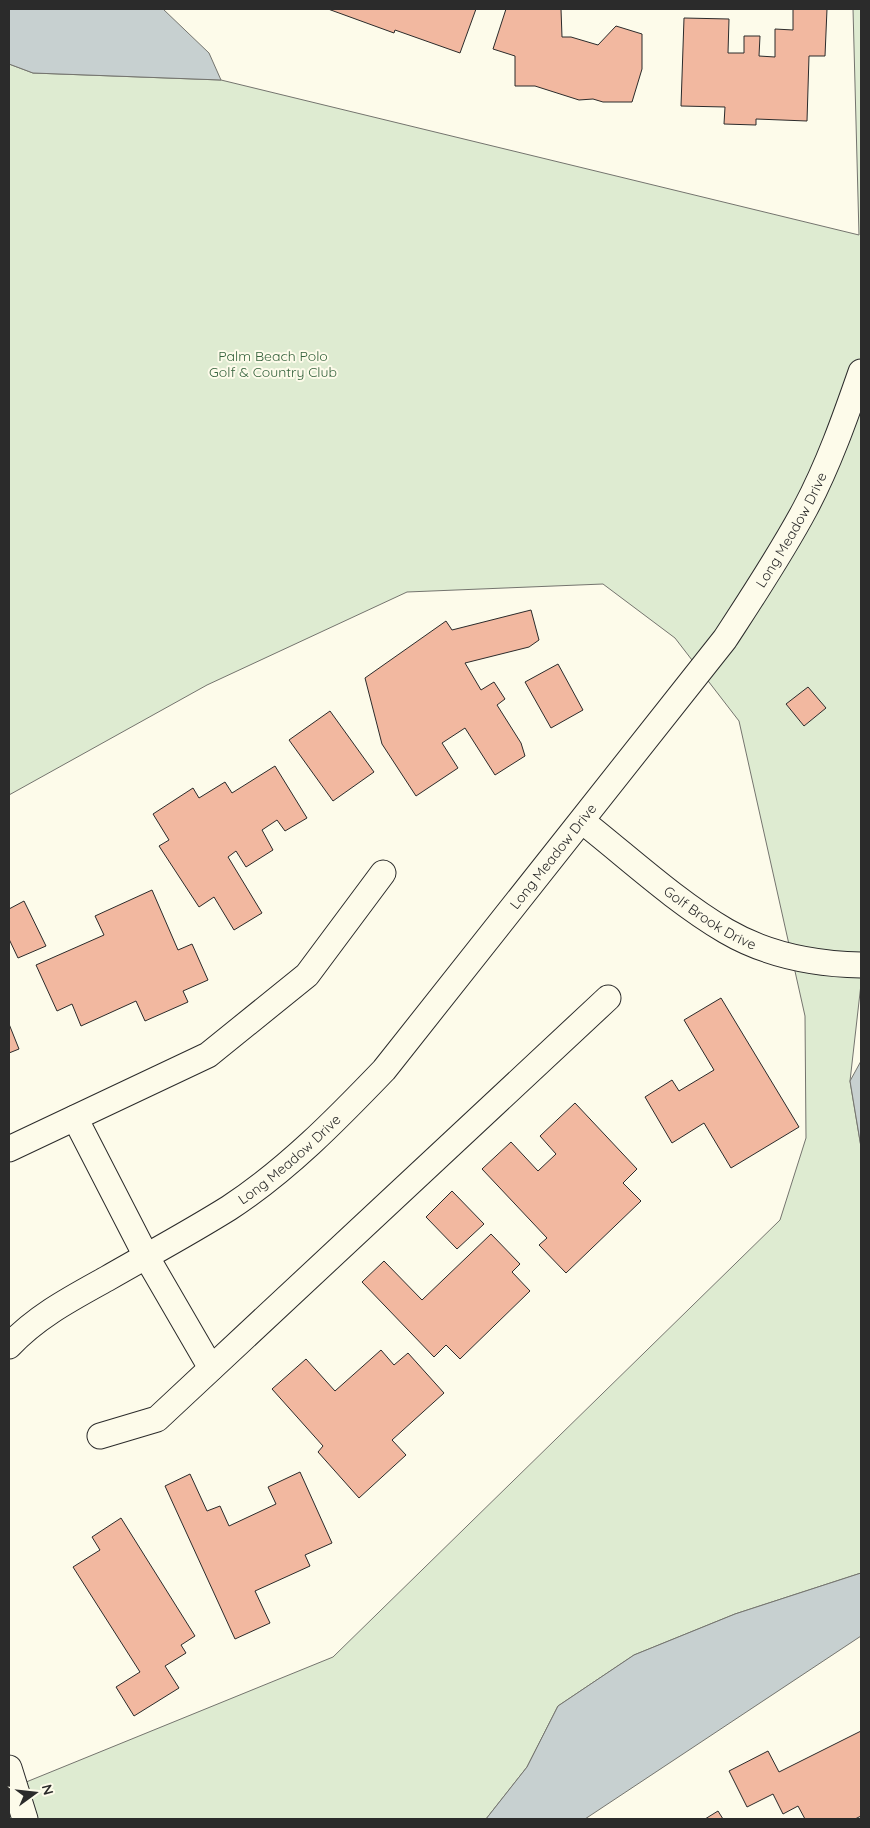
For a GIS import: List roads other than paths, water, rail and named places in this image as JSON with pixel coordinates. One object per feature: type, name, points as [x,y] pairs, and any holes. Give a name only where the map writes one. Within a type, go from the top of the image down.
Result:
[{"type":"street","name":"Long Meadow Drive","points":[[9,1346],[20,1334],[52,1309],[230,1207],[292,1160],[331,1126],[384,1070],[725,639],[768,575],[806,508],[838,438],[861,372]]},
{"type":"street","name":"Golf Brook Drive","points":[[582,821],[694,909],[727,932],[764,949],[803,960],[861,965]]},
{"type":"street","points":[[9,1149],[208,1055],[307,975],[383,873]]},
{"type":"street","points":[[100,1436],[157,1419],[608,998]]},
{"type":"street","points":[[75,1118],[146,1256],[211,1368]]},
{"type":"street","points":[[9,1768],[25,1819]]},
{"type":"park label","name":"Palm Beach Polo Golf & Country Club","points":[[273,364]]}]
